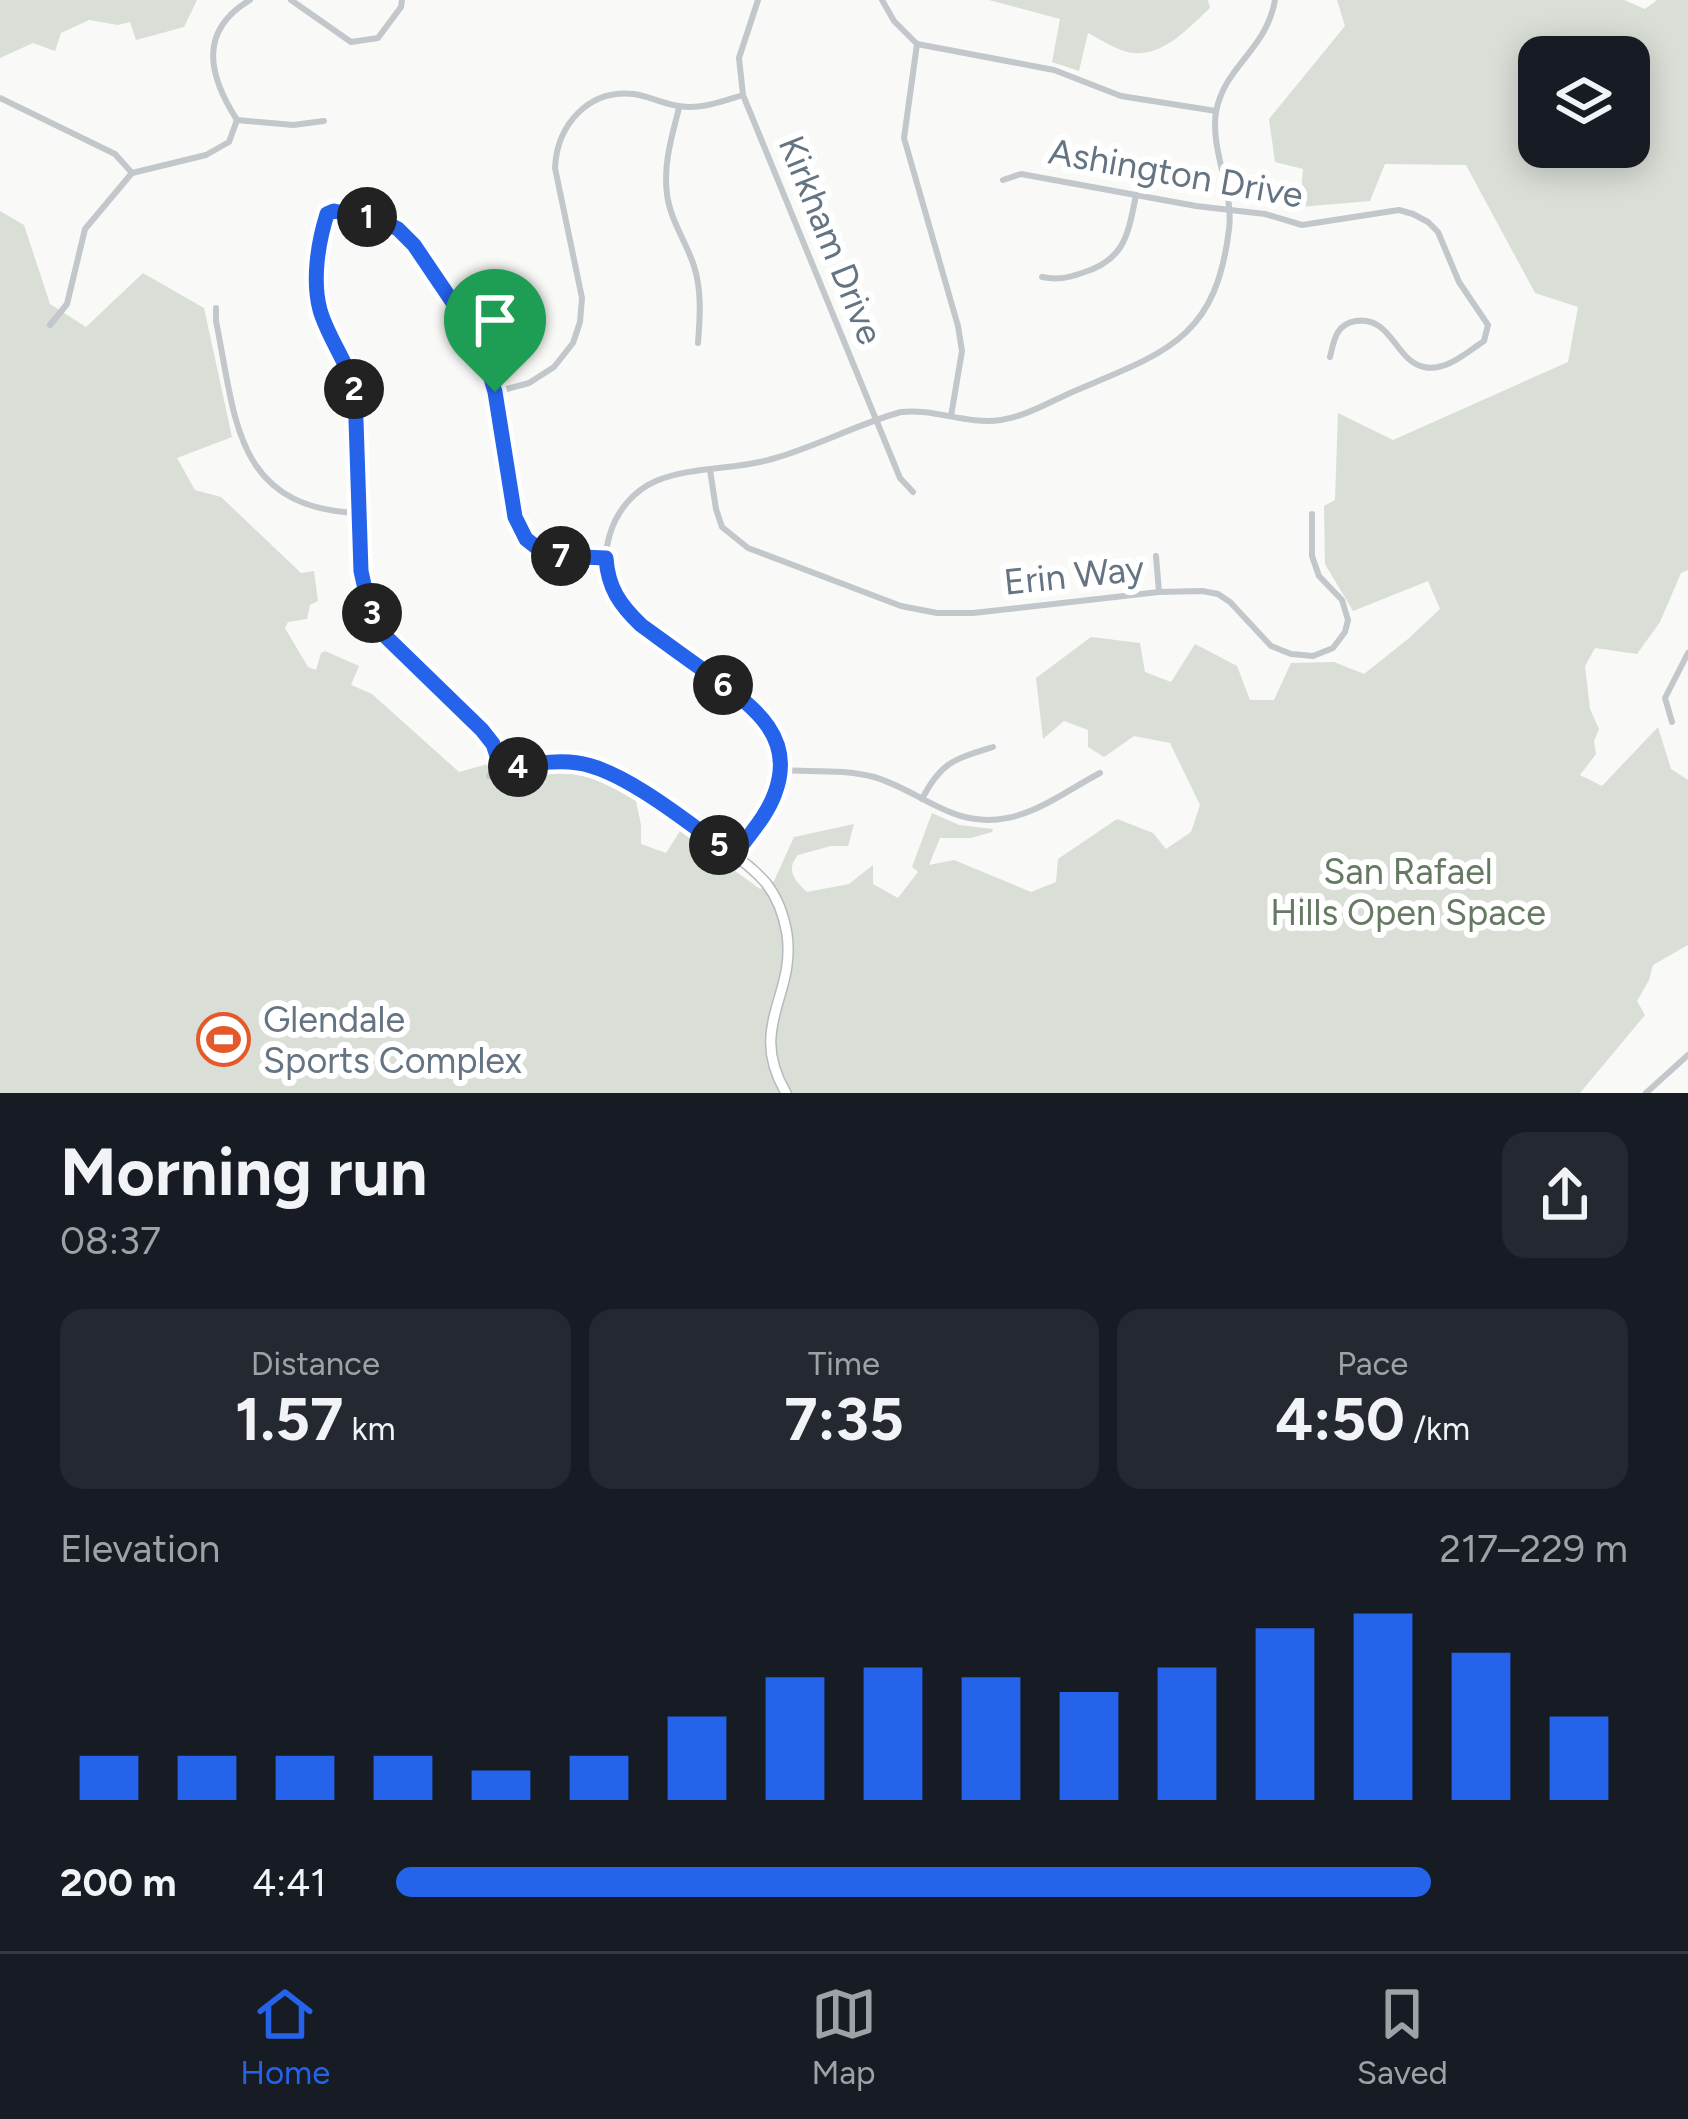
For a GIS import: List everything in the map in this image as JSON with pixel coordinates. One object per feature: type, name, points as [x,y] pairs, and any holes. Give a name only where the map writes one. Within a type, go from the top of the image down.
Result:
[{"type":"street","points":[[237,120],[220,94],[212,64],[215,38],[228,13],[250,0]]},
{"type":"street","points":[[291,0],[351,42],[378,38],[402,0]]},
{"type":"street","name":"Kirkham Drive","points":[[758,0],[739,58],[743,95],[900,478],[913,491]]},
{"type":"street","points":[[882,0],[894,21],[917,44],[1054,70],[1120,96],[1216,111]]},
{"type":"street","points":[[734,856],[769,807],[777,786],[776,741],[763,718],[626,610],[612,589],[606,558],[616,518],[632,497],[653,482],[768,461],[875,419],[912,410],[988,421],[1011,417],[1144,362],[1175,344],[1198,320],[1216,287],[1228,235],[1231,208],[1217,142],[1216,111],[1231,76],[1267,30],[1274,0]]},
{"type":"street","points":[[917,44],[904,138],[958,326],[962,351],[951,416]]},
{"type":"street","points":[[495,392],[530,383],[554,367],[573,343],[580,322],[582,298],[555,168],[561,134],[574,116],[607,96],[639,94],[680,107],[705,106],[743,95]]},
{"type":"street","points":[[0,98],[115,154],[132,173]]},
{"type":"street","points":[[680,107],[667,156],[666,181],[670,212],[695,269],[698,343]]},
{"type":"street","points":[[237,120],[324,121]]},
{"type":"street","points":[[50,325],[68,304],[85,229],[132,173],[206,155],[229,142],[237,120]]},
{"type":"street","name":"Ashington Drive","points":[[1003,180],[1021,174],[1311,225],[1399,210],[1428,222],[1438,232],[1459,282],[1488,325],[1484,340],[1444,367],[1418,366],[1387,330],[1362,320],[1336,333],[1330,357]]},
{"type":"street","points":[[1042,278],[1059,280],[1112,259],[1128,233],[1136,195]]},
{"type":"street","points":[[502,771],[493,744],[482,730],[378,629],[368,603],[361,571],[355,390],[320,307],[317,280],[327,214],[334,211],[382,221],[404,235],[481,344],[522,534],[550,554],[606,558]]},
{"type":"street","points":[[216,308],[239,434],[250,460],[272,485],[300,502],[324,511],[360,513]]},
{"type":"street","name":"Erin Way","points":[[710,470],[722,526],[748,548],[901,606],[974,613],[1160,592],[1218,594],[1271,646],[1313,656],[1334,648],[1345,632],[1346,610],[1319,576],[1312,556],[1312,514]]},
{"type":"street","points":[[1156,556],[1160,592]]},
{"type":"street","points":[[1672,722],[1665,698],[1688,653]]},
{"type":"street","points":[[922,799],[933,777],[953,760],[992,748]]},
{"type":"street","points":[[489,776],[553,762],[605,770],[734,856],[768,885],[787,930],[788,958],[770,1042],[772,1064],[786,1093]]},
{"type":"street","points":[[780,770],[866,775],[950,814],[978,820],[1030,810],[1100,773]]},
{"type":"street","points":[[1646,1093],[1688,1054]]},
{"type":"green space","points":[[0,0],[197,0],[184,27],[136,40],[130,22],[89,20],[61,33],[55,51],[33,43],[0,58]]},
{"type":"green space","points":[[989,0],[1208,0],[1210,8],[1171,42],[1149,52],[1124,51],[1088,33],[1079,71],[1052,62],[1060,19]]},
{"type":"green space","name":"San Rafael Hills Open Space","points":[[1337,0],[1624,0],[1645,9],[1657,0],[1688,0],[1688,570],[1681,573],[1660,622],[1637,654],[1595,648],[1585,666],[1590,709],[1599,729],[1596,754],[1580,775],[1602,786],[1658,727],[1671,769],[1688,780],[1688,945],[1653,965],[1637,1001],[1645,1015],[1580,1093],[0,1093],[0,211],[24,225],[50,304],[86,327],[143,273],[204,308],[232,437],[177,458],[195,490],[221,497],[301,573],[314,571],[318,601],[310,605],[307,619],[288,622],[285,628],[308,667],[316,670],[325,651],[359,666],[351,685],[372,694],[459,772],[488,764],[493,780],[556,772],[592,778],[636,801],[641,844],[666,853],[680,831],[760,889],[774,881],[794,837],[854,824],[848,846],[798,855],[792,866],[795,879],[807,892],[849,884],[873,865],[873,884],[898,898],[918,872],[912,867],[932,813],[959,825],[993,829],[971,838],[940,838],[929,865],[954,860],[1031,892],[1056,882],[1058,859],[1117,819],[1153,833],[1166,849],[1191,832],[1200,805],[1170,743],[1134,736],[1104,757],[1088,747],[1088,730],[1064,721],[1043,739],[1036,678],[1091,637],[1140,643],[1145,672],[1171,682],[1195,644],[1237,666],[1250,700],[1274,700],[1291,663],[1334,662],[1364,674],[1440,609],[1428,581],[1353,611],[1325,564],[1324,506],[1335,500],[1338,413],[1393,440],[1568,362],[1578,307],[1535,293],[1466,165],[1385,164],[1370,201],[1300,207],[1303,169],[1275,162],[1269,119],[1345,26]]},
{"type":"place","name":"Glendale Sports Complex","points":[[224,1040]]},
{"type":"route","points":[[334,211],[382,221],[414,245],[481,344],[495,392],[515,517],[526,539],[558,556],[606,558],[618,602],[641,625],[753,707],[771,729],[780,770],[775,795],[734,856],[605,770],[553,762],[502,771],[493,744],[482,730],[378,629],[361,571],[355,390],[320,307],[319,248],[327,214],[334,211]]}]
